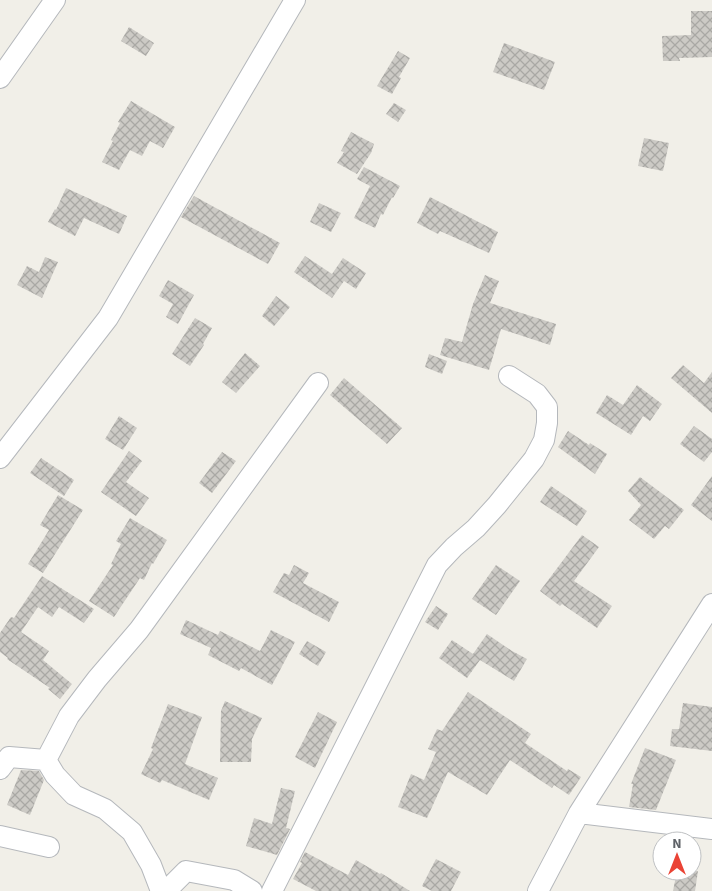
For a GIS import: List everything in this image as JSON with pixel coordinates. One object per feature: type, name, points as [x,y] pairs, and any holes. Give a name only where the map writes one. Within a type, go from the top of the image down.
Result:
[{"type":"street","points":[[0,78],[55,0]]},
{"type":"street","points":[[0,458],[108,318],[295,0]]},
{"type":"street","points":[[272,891],[437,565],[497,505],[534,459],[544,440],[547,407],[538,394],[509,376]]},
{"type":"street","points":[[46,760],[68,716],[96,679],[139,630],[318,383]]},
{"type":"street","points":[[538,891],[579,813],[712,604]]},
{"type":"street","points":[[0,769],[9,757],[46,760]]},
{"type":"street","points":[[46,760],[55,775],[74,795],[105,809],[132,832],[151,865],[161,891]]},
{"type":"street","points":[[579,813],[712,829]]},
{"type":"street","points":[[0,836],[49,847]]},
{"type":"street","points":[[166,891],[186,871],[234,880],[252,891]]},
{"type":"building","points":[[691,11],[712,11],[712,57],[679,58],[680,61],[663,61],[662,36],[691,35]]},
{"type":"building","points":[[129,27],[154,43],[146,56],[121,41]]},
{"type":"building","points":[[504,43],[555,62],[544,90],[493,72]]},
{"type":"building","points":[[398,51],[410,58],[392,94],[377,86]]},
{"type":"building","points":[[131,101],[175,127],[163,148],[150,141],[142,156],[130,150],[119,170],[102,162],[113,141],[111,140],[120,123],[118,122]]},
{"type":"building","points":[[394,103],[406,110],[398,122],[386,114]]},
{"type":"building","points":[[351,132],[374,144],[371,153],[357,174],[337,163],[344,152],[341,151]]},
{"type":"building","points":[[644,138],[669,143],[663,171],[638,166]]},
{"type":"building","points":[[364,167],[400,186],[383,215],[381,214],[375,228],[354,218],[370,186],[357,179]]},
{"type":"building","points":[[66,188],[127,216],[119,234],[84,218],[75,236],[48,222]]},
{"type":"building","points":[[194,196],[280,243],[268,264],[181,217]]},
{"type":"building","points":[[430,197],[498,232],[489,253],[440,231],[438,234],[417,223]]},
{"type":"building","points":[[319,203],[341,213],[331,232],[310,222]]},
{"type":"building","points":[[305,256],[332,274],[343,258],[366,273],[356,289],[344,281],[332,298],[294,272]]},
{"type":"building","points":[[45,257],[58,262],[42,298],[17,285],[27,266],[39,272]]},
{"type":"building","points":[[485,275],[499,281],[490,303],[556,324],[550,345],[501,329],[489,370],[440,355],[445,338],[462,342],[473,304]]},
{"type":"building","points":[[168,280],[194,295],[178,324],[166,317],[173,304],[159,296]]},
{"type":"building","points":[[276,296],[290,307],[274,326],[262,316]]},
{"type":"building","points":[[195,318],[212,328],[204,345],[190,366],[172,354]]},
{"type":"building","points":[[245,353],[260,366],[236,393],[222,382]]},
{"type":"building","points":[[429,354],[447,361],[442,374],[425,367]]},
{"type":"building","points":[[683,365],[704,383],[712,372],[712,413],[671,378]]},
{"type":"building","points":[[344,378],[402,428],[387,444],[330,395]]},
{"type":"building","points":[[637,385],[662,404],[650,421],[643,416],[631,435],[596,413],[607,395],[623,405]]},
{"type":"building","points":[[119,416],[137,428],[123,450],[105,439]]},
{"type":"building","points":[[694,426],[712,439],[712,452],[704,462],[680,444]]},
{"type":"building","points":[[568,431],[607,454],[595,474],[558,447]]},
{"type":"building","points":[[129,451],[142,461],[126,482],[149,498],[136,516],[101,492]]},
{"type":"building","points":[[222,452],[236,461],[212,493],[199,483]]},
{"type":"building","points":[[41,458],[74,480],[64,496],[30,473]]},
{"type":"building","points":[[712,476],[712,521],[691,505]]},
{"type":"building","points":[[640,477],[684,510],[669,529],[665,526],[654,539],[629,520],[641,505],[628,491]]},
{"type":"building","points":[[551,486],[587,511],[577,526],[540,502]]},
{"type":"building","points":[[58,495],[83,510],[43,573],[28,564],[49,530],[40,525]]},
{"type":"building","points":[[130,518],[167,540],[152,563],[144,580],[140,578],[114,617],[89,601],[113,565],[111,564],[121,544],[116,541]]},
{"type":"building","points":[[582,535],[599,547],[574,581],[612,606],[597,628],[562,604],[560,606],[540,591]]},
{"type":"building","points":[[294,565],[309,573],[303,583],[339,602],[329,622],[273,592],[284,573],[289,575]]},
{"type":"building","points":[[496,565],[520,581],[496,615],[472,599]]},
{"type":"building","points":[[42,576],[94,609],[84,623],[59,607],[52,617],[38,607],[21,632],[49,651],[43,660],[72,684],[60,699],[48,689],[50,688],[7,659],[0,652],[0,633],[11,617],[14,618]]},
{"type":"building","points":[[436,606],[448,614],[438,630],[425,622]]},
{"type":"building","points":[[186,620],[218,635],[220,631],[260,651],[271,630],[295,642],[272,685],[241,668],[239,671],[208,655],[211,648],[180,634]]},
{"type":"building","points":[[487,634],[527,659],[514,681],[480,660],[467,678],[439,658],[452,640],[473,654]]},
{"type":"building","points":[[307,641],[326,652],[318,666],[299,654]]},
{"type":"building","points":[[468,692],[531,734],[525,743],[567,771],[568,769],[581,777],[569,795],[554,785],[552,788],[510,760],[487,795],[448,772],[427,818],[398,807],[411,774],[424,780],[436,752],[428,749],[437,729],[442,731]]},
{"type":"building","points":[[225,701],[262,718],[252,739],[251,762],[220,762],[221,711]]},
{"type":"building","points":[[683,703],[712,707],[712,751],[670,746],[672,729],[679,729]]},
{"type":"building","points":[[168,704],[202,717],[185,764],[218,778],[209,800],[162,780],[160,783],[141,774],[153,749],[151,748]]},
{"type":"building","points":[[318,712],[337,722],[315,768],[295,757]]},
{"type":"building","points":[[645,748],[676,760],[656,810],[629,807],[633,784],[631,784]]},
{"type":"building","points":[[21,770],[39,771],[44,780],[30,815],[7,805]]},
{"type":"building","points":[[281,788],[295,791],[286,828],[290,829],[277,855],[246,846],[254,818],[272,824]]},
{"type":"building","points":[[305,852],[348,875],[356,860],[410,891],[316,891],[293,879],[302,863],[300,862]]},
{"type":"building","points":[[436,859],[461,872],[451,891],[432,891],[422,886]]},
{"type":"building","points":[[675,881],[696,881],[695,891],[673,891]]}]
